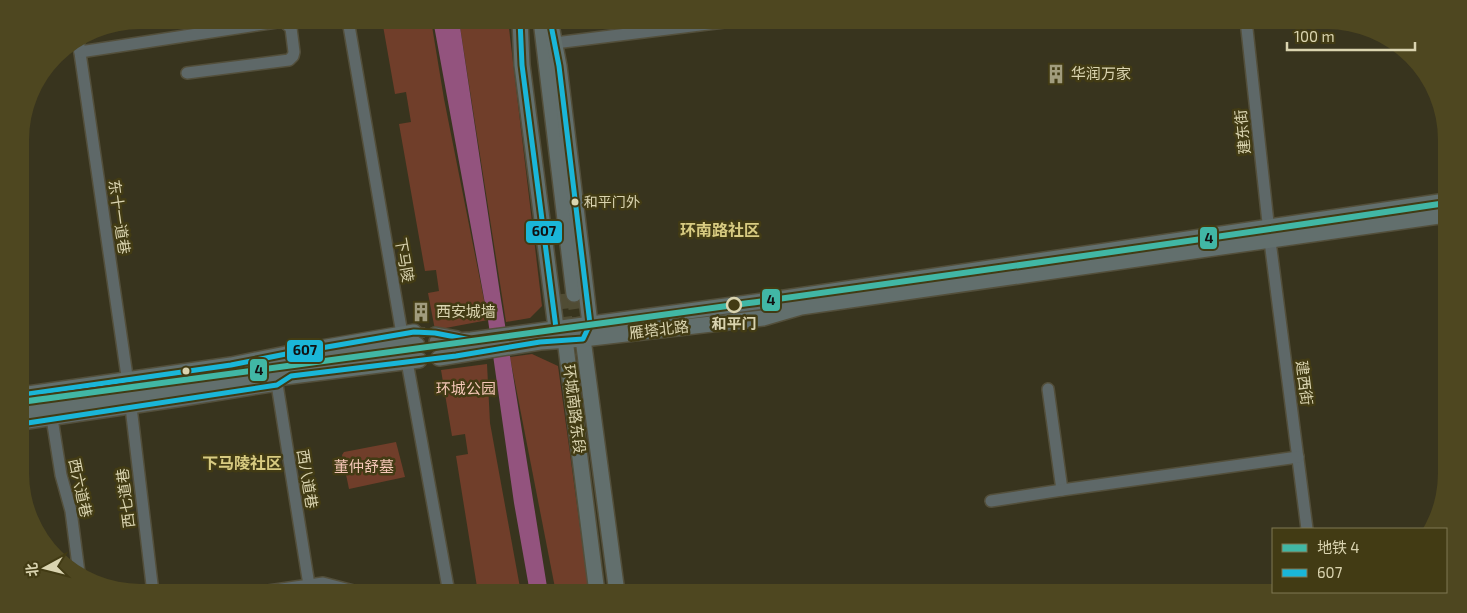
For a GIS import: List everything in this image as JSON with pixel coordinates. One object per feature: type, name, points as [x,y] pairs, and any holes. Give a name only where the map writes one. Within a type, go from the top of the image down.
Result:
[{"type":"main road","name":"环城南路东段","points":[[520,29],[522,65],[596,584]]},
{"type":"main road","points":[[528,29],[568,294],[542,29]]},
{"type":"main road","points":[[552,29],[590,324],[583,339]]},
{"type":"main road","name":"雁塔北路","points":[[560,334],[583,339],[763,318],[801,307],[1270,234],[1438,203]]},
{"type":"main road","name":"雁塔北路","points":[[560,334],[590,324],[1270,234],[1438,216]]},
{"type":"main road","points":[[439,358],[473,346],[560,334]]},
{"type":"main road","points":[[436,338],[473,346]]},
{"type":"main road","name":"环城南路东段","points":[[583,339],[616,584]]},
{"type":"main road","points":[[29,403],[282,380],[410,347]]},
{"type":"main road","points":[[29,414],[52,414],[129,394],[279,366],[410,347]]},
{"type":"main road","points":[[29,394],[129,394]]},
{"type":"street","points":[[80,52],[231,29]]},
{"type":"street","points":[[187,73],[289,60],[294,52],[291,29]]},
{"type":"street","name":"下马陵","points":[[350,29],[410,347],[448,584]]},
{"type":"street","points":[[555,43],[668,29]]},
{"type":"street","name":"建东街","points":[[1247,29],[1270,234]]},
{"type":"street","name":"东十一道巷","points":[[79,46],[129,394]]},
{"type":"street","name":"建西街","points":[[1270,234],[1307,528]]},
{"type":"street","name":"西八道巷","points":[[282,380],[308,584]]},
{"type":"street","points":[[1048,389],[1062,490]]},
{"type":"street","name":"西七道巷","points":[[129,394],[152,584]]},
{"type":"street","points":[[29,421],[52,414]]},
{"type":"street","name":"西六道巷","points":[[52,414],[61,475],[71,511],[78,566]]},
{"type":"street","points":[[991,501],[1298,457]]},
{"type":"green space","points":[[384,29],[432,29],[444,99],[488,320],[435,330],[428,293],[439,291],[436,270],[425,271],[399,124],[411,122],[406,92],[395,94]]},
{"type":"green space","points":[[460,29],[509,29],[542,306],[530,318],[506,322]]},
{"type":"green space","points":[[532,354],[558,366],[588,584],[554,584],[510,357]]},
{"type":"green space","name":"环城公园","points":[[487,364],[490,423],[519,584],[477,584],[456,456],[468,454],[465,434],[452,436],[441,370]]},
{"type":"green space","name":"董仲舒墓","points":[[396,442],[405,477],[349,489],[342,455],[344,452]]},
{"type":"shaded area","points":[[435,29],[460,29],[547,584],[528,584],[514,503],[488,320]]},
{"type":"tunnel","points":[[562,294],[567,340]]},
{"type":"tunnel","points":[[574,294],[580,338]]},
{"type":"tunnel","points":[[414,332],[435,333]]},
{"type":"metro line","name":"4","points":[[29,401],[556,330],[1438,204]]},
{"type":"transit line","name":"607","points":[[29,394],[231,365],[414,332],[435,333],[471,340],[556,328],[522,65],[520,29]]},
{"type":"transit line","name":"607","points":[[29,423],[277,385],[291,376],[456,356],[540,342],[583,339],[590,324],[559,66],[552,29]]},
{"type":"place","name":"华润万家","points":[[1056,74]]},
{"type":"place","name":"和平门外","points":[[575,202]]},
{"type":"place","name":"和平门","points":[[734,305]]},
{"type":"place","name":"西安城墙","points":[[421,312]]},
{"type":"district","name":"环南路社区","points":[[720,230]]},
{"type":"district","name":"下马陵社区","points":[[242,463]]}]
